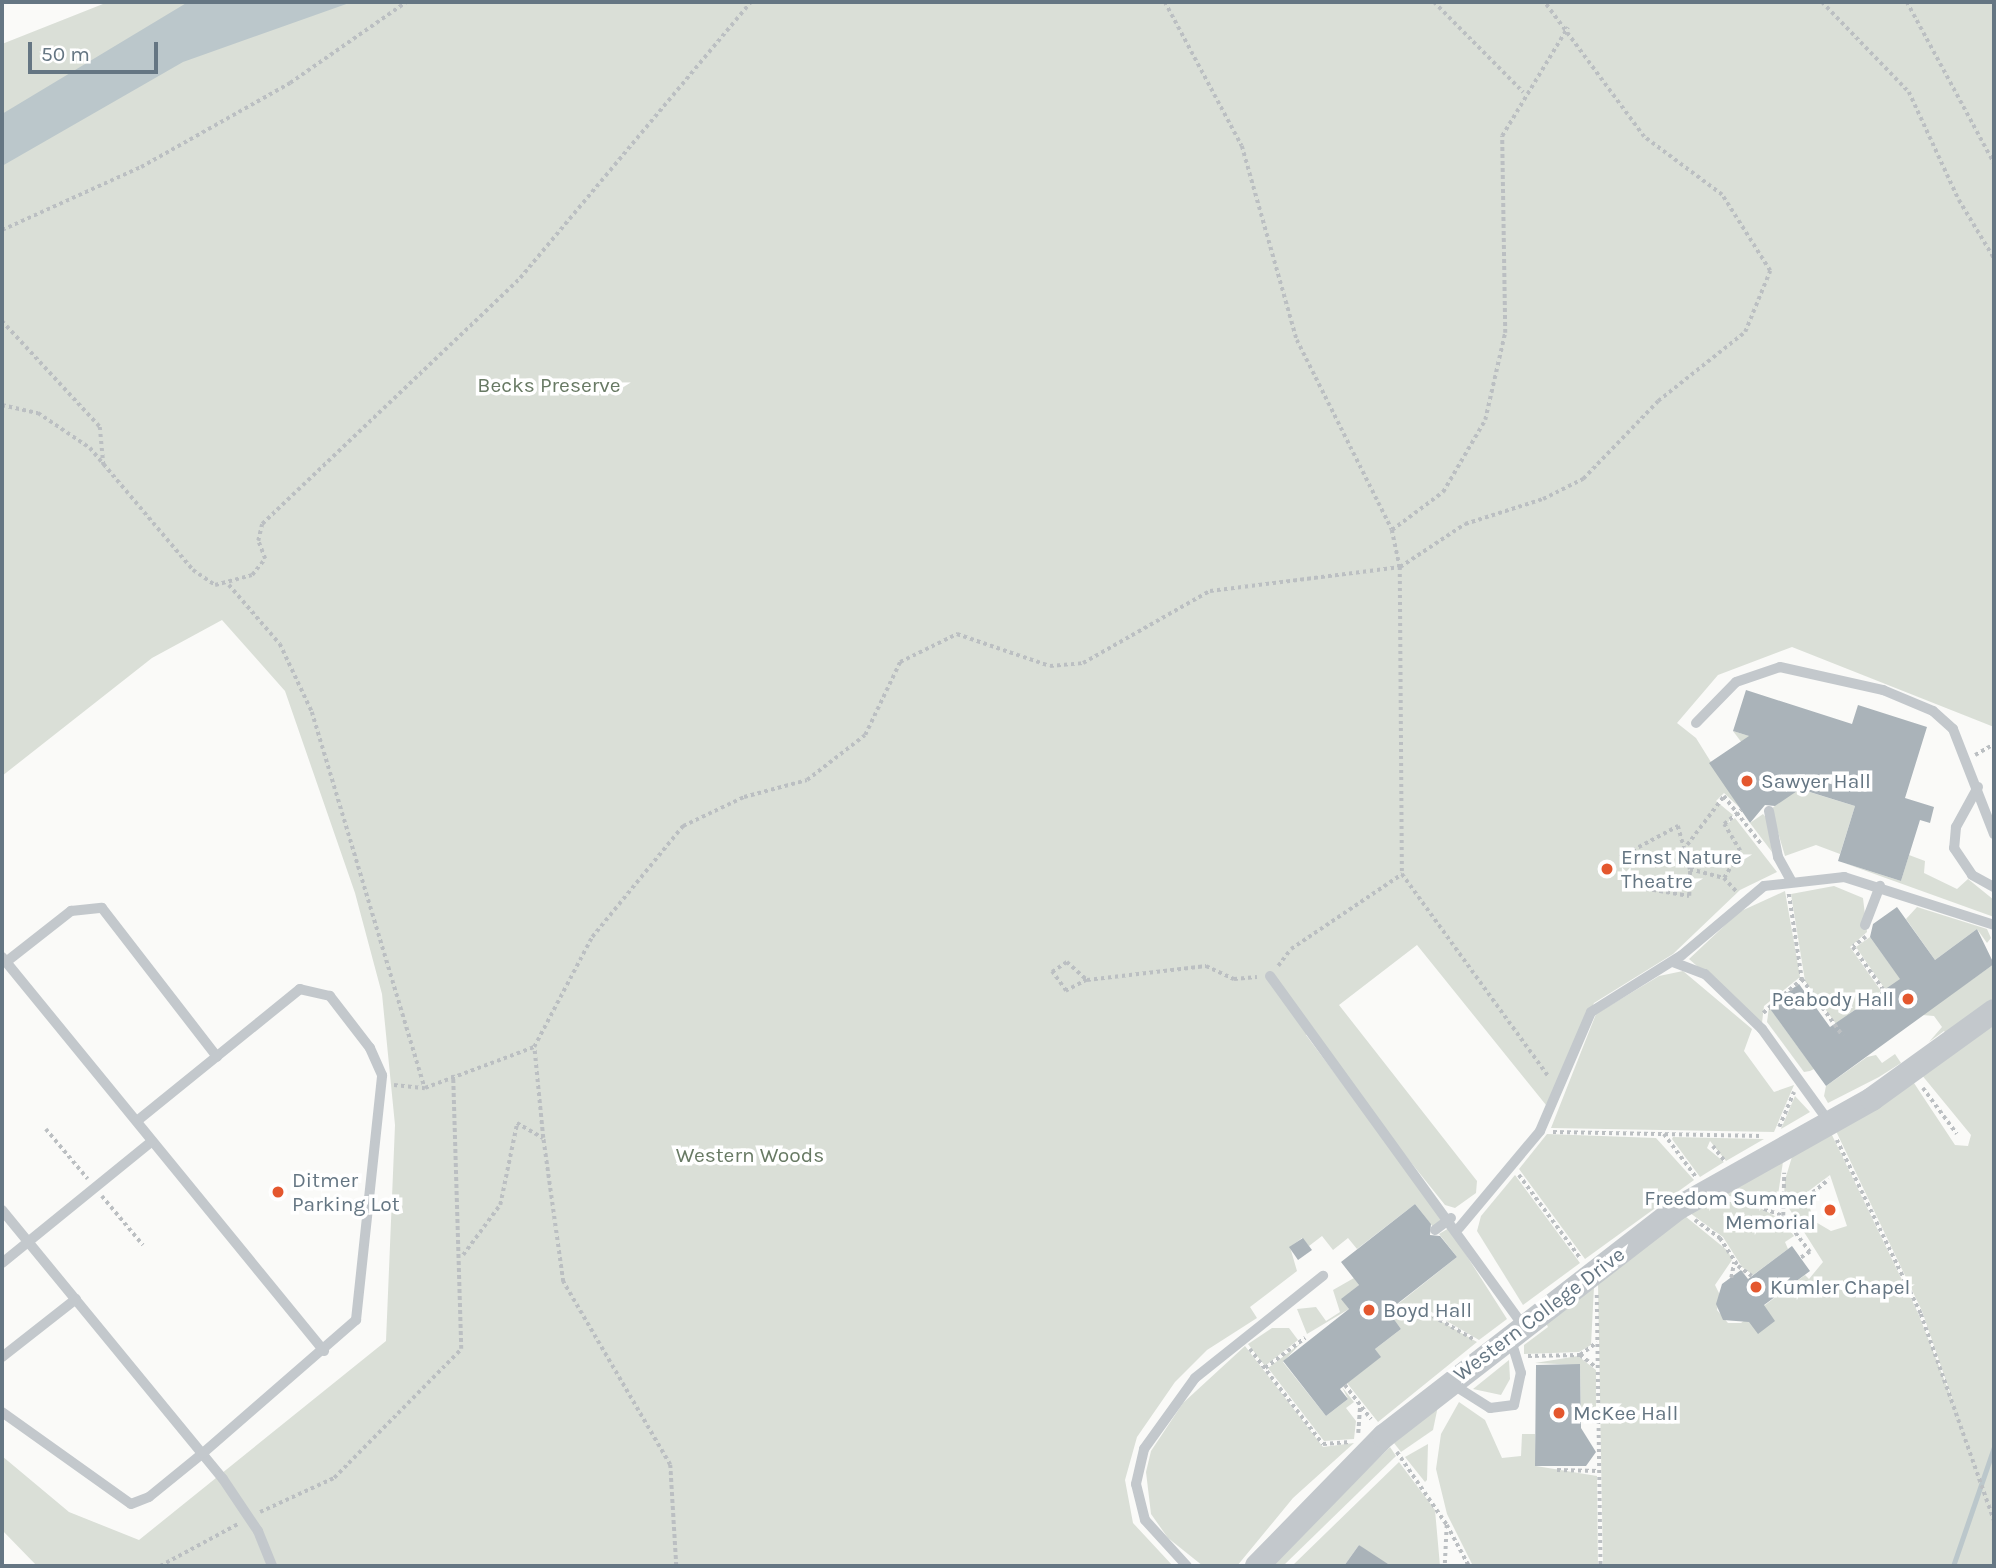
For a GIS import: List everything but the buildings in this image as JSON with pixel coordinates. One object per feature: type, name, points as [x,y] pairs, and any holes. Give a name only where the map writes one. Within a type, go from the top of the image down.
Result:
[{"type":"street","name":"Western College Drive","points":[[1257,1566],[1316,1500],[1449,1382],[1521,1333],[1678,1208],[1912,1072],[1994,1011]]},
{"type":"lane","points":[[1696,723],[1736,682],[1780,667],[1805,668],[1933,710],[1969,758],[1994,834]]},
{"type":"lane","points":[[1979,787],[1956,827],[1954,848],[1972,875],[1994,887]]},
{"type":"lane","points":[[1769,811],[1778,857],[1788,881]]},
{"type":"lane","points":[[1459,1228],[1540,1131],[1561,1093],[1591,1012],[1673,962],[1743,899],[1788,881],[1843,877],[1881,886],[1994,925]]},
{"type":"lane","points":[[1865,925],[1881,886]]},
{"type":"lane","points":[[216,1057],[102,908],[71,911],[4,960],[324,1351]]},
{"type":"lane","points":[[1673,962],[1704,974],[1762,1029],[1827,1119]]},
{"type":"lane","points":[[1270,976],[1459,1228],[1521,1333],[1521,1391],[1503,1411],[1449,1382]]},
{"type":"lane","points":[[2,1412],[131,1504],[149,1497],[324,1351],[356,1320],[381,1083],[370,1048],[316,989],[300,989],[136,1121]]},
{"type":"lane","points":[[2,1264],[152,1141]]},
{"type":"lane","points":[[2,1210],[202,1453],[250,1517],[272,1566]]},
{"type":"lane","points":[[1435,1230],[1451,1218]]},
{"type":"lane","points":[[1187,1566],[1145,1520],[1138,1464],[1183,1391],[1323,1276]]},
{"type":"lane","points":[[2,1357],[76,1299]]},
{"type":"path","points":[[2,230],[141,167],[290,83],[406,2]]},
{"type":"path","points":[[2,405],[63,426],[90,448],[105,471],[192,570],[215,585],[229,584],[252,575],[265,559],[258,541],[262,524],[520,278],[751,2]]},
{"type":"path","points":[[1165,2],[1242,146],[1297,340],[1392,530],[1400,567],[1402,874],[1561,1093]]},
{"type":"path","points":[[1434,2],[1523,92]]},
{"type":"path","points":[[676,1566],[670,1465],[563,1282],[543,1138],[534,1047],[592,937],[683,826],[744,797],[807,780],[865,735],[900,662],[957,634],[1050,666],[1083,663],[1210,591],[1400,567],[1465,524],[1543,499],[1583,479],[1658,401],[1745,332],[1770,271],[1722,195],[1644,137],[1568,27],[1544,2]]},
{"type":"path","points":[[1822,2],[1909,92],[1959,200],[1994,258]]},
{"type":"path","points":[[1907,2],[1994,163]]},
{"type":"path","points":[[1392,530],[1443,492],[1485,419],[1506,333],[1502,136],[1523,92],[1568,27]]},
{"type":"path","points":[[2,321],[100,427],[105,471]]},
{"type":"path","points":[[229,584],[279,643],[312,712],[425,1088]]},
{"type":"path","points":[[1969,758],[1994,744]]},
{"type":"path","points":[[1687,845],[1724,796],[1739,812],[1788,881],[1802,979],[1843,1036]]},
{"type":"path","points":[[1724,878],[1739,860],[1724,824],[1739,812]]},
{"type":"path","points":[[1620,858],[1678,825],[1687,845],[1689,896],[1625,885]]},
{"type":"path","points":[[1690,869],[1724,878],[1743,899]]},
{"type":"path","points":[[1087,981],[1068,962],[1052,972],[1054,983],[1066,991],[1087,981],[1206,966],[1234,979],[1270,976],[1291,949],[1402,874]]},
{"type":"path","points":[[1865,925],[1870,934],[1853,947],[1883,989]]},
{"type":"path","points":[[1765,1022],[1766,1006],[1802,979]]},
{"type":"path","points":[[381,1083],[425,1088],[453,1075],[534,1047]]},
{"type":"path","points":[[1912,1072],[1957,1134]]},
{"type":"path","points":[[160,1566],[250,1517],[334,1478],[461,1349],[463,1255],[453,1075]]},
{"type":"path","points":[[1540,1131],[1773,1136],[1799,1080]]},
{"type":"path","points":[[1827,1119],[1932,1346],[1994,1520]]},
{"type":"path","points":[[463,1255],[500,1205],[517,1123],[543,1138]]},
{"type":"path","points":[[1664,1134],[1699,1181]]},
{"type":"path","points":[[1713,1146],[1727,1164]]},
{"type":"path","points":[[1786,1164],[1780,1199],[1783,1216],[1810,1252],[1801,1258]]},
{"type":"path","points":[[1512,1165],[1584,1264]]},
{"type":"path","points":[[1780,1199],[1807,1197],[1829,1179]]},
{"type":"path","points":[[1729,1198],[1783,1216]]},
{"type":"path","points":[[1678,1208],[1720,1238],[1735,1261],[1752,1276]]},
{"type":"path","points":[[1731,1278],[1735,1261]]},
{"type":"path","points":[[1597,1288],[1601,1566]]},
{"type":"path","points":[[1391,1316],[1415,1306],[1479,1342]]},
{"type":"path","points":[[1521,1333],[1580,1355],[1598,1368]]},
{"type":"path","points":[[1265,1368],[1305,1338]]},
{"type":"path","points":[[1243,1340],[1323,1444],[1357,1443],[1360,1406]]},
{"type":"path","points":[[1580,1355],[1597,1342]]},
{"type":"path","points":[[1345,1385],[1377,1427]]},
{"type":"path","points":[[1581,1420],[1598,1419]]},
{"type":"path","points":[[1391,1445],[1447,1525],[1469,1566]]},
{"type":"path","points":[[1557,1470],[1599,1471]]},
{"type":"path","points":[[1446,1566],[1447,1525]]},
{"type":"green space","points":[[108,2],[1994,2],[1994,727],[1792,647],[1718,675],[1677,723],[1696,738],[1739,807],[1724,793],[1716,801],[1733,815],[1728,823],[1735,818],[1777,872],[1740,890],[1673,954],[1594,1003],[1546,1105],[1417,945],[1339,1005],[1477,1181],[1476,1193],[1455,1208],[1445,1205],[1381,1125],[1313,1028],[1306,1035],[1443,1218],[1433,1227],[1415,1204],[1357,1249],[1348,1238],[1333,1250],[1322,1236],[1309,1246],[1302,1238],[1290,1247],[1297,1271],[1250,1307],[1257,1318],[1207,1350],[1175,1382],[1137,1437],[1125,1480],[1133,1523],[1173,1566],[37,1566],[2,1530],[2,1456],[69,1512],[139,1540],[386,1341],[395,1125],[382,994],[355,893],[285,691],[222,620],[152,658],[2,776],[2,44]]},
{"type":"green space","points":[[1733,731],[1775,744],[1783,784],[1855,806],[1840,854],[1816,845],[1785,856],[1771,809],[1784,799]]},
{"type":"green space","points":[[1763,814],[1767,819],[1772,852],[1750,823]]},
{"type":"green space","points":[[1909,855],[1925,861],[1924,873],[1957,889],[1968,879],[1994,900],[1994,917],[1844,863],[1901,881]]},
{"type":"green space","points":[[1834,886],[1863,898],[1867,932],[1850,947],[1881,991],[1849,1014],[1844,1035],[1805,981],[1791,894]]},
{"type":"green space","points":[[1785,891],[1800,977],[1764,1006],[1762,1023],[1689,959],[1739,912]]},
{"type":"green space","points":[[1917,907],[1987,929],[1991,938],[1987,943],[1977,929],[1935,960],[1906,919]]},
{"type":"green space","points":[[1870,937],[1902,981],[1887,992],[1856,947]]},
{"type":"green space","points":[[1994,964],[1994,1000],[1949,1037],[1944,1031],[1929,1042],[1942,1027],[1934,1016],[1922,1015]]},
{"type":"green space","points":[[1683,971],[1752,1029],[1744,1051],[1774,1092],[1794,1085],[1774,1132],[1551,1128],[1596,1014],[1659,976]]},
{"type":"green space","points":[[1769,1007],[1814,1069],[1804,1072],[1767,1022]]},
{"type":"green space","points":[[1994,1022],[1994,1566],[1603,1566],[1598,1284],[1685,1216],[1728,1251],[1732,1260],[1715,1285],[1720,1295],[1717,1310],[1728,1323],[1741,1323],[1805,1275],[1809,1279],[1823,1262],[1785,1202],[1808,1202],[1814,1221],[1831,1231],[1847,1226],[1830,1175],[1806,1193],[1784,1195],[1785,1180],[1794,1150],[1831,1133],[1918,1313],[1955,1407],[1922,1311],[1835,1129],[1912,1080],[1955,1145],[1968,1146],[1971,1135],[1921,1074]]},
{"type":"green space","points":[[1895,1054],[1901,1063],[1828,1103],[1824,1096],[1826,1086],[1867,1057],[1876,1055],[1882,1063]]},
{"type":"green space","points":[[1795,1096],[1810,1112],[1781,1129]]},
{"type":"green space","points":[[1547,1134],[1656,1138],[1694,1180],[1585,1259],[1519,1169]]},
{"type":"green space","points":[[1672,1139],[1764,1139],[1726,1161],[1710,1141],[1707,1148],[1724,1162],[1700,1177]]},
{"type":"green space","points":[[1784,1155],[1778,1195],[1766,1203],[1719,1194]]},
{"type":"green space","points":[[1515,1175],[1580,1263],[1523,1305],[1477,1231],[1481,1216]]},
{"type":"green space","points":[[1711,1199],[1757,1206],[1782,1220],[1794,1236],[1785,1242],[1788,1249],[1753,1275],[1742,1267],[1723,1237],[1690,1213]]},
{"type":"green space","points":[[1449,1228],[1507,1319],[1479,1340],[1423,1307],[1398,1304],[1457,1257],[1439,1234]]},
{"type":"green space","points":[[1354,1278],[1359,1285],[1342,1299],[1349,1309],[1307,1334],[1297,1309],[1316,1307],[1326,1321],[1340,1312],[1333,1290]]},
{"type":"green space","points":[[1594,1287],[1591,1345],[1579,1352],[1524,1354],[1524,1345],[1548,1327],[1545,1321]]},
{"type":"green space","points":[[1402,1309],[1423,1311],[1477,1342],[1378,1422],[1347,1383],[1380,1357],[1375,1349],[1401,1329],[1392,1317]]},
{"type":"green space","points":[[1272,1328],[1289,1328],[1298,1340],[1265,1366],[1248,1344]]},
{"type":"green space","points":[[1301,1343],[1283,1362],[1326,1416],[1348,1399],[1342,1387],[1354,1402],[1346,1408],[1356,1421],[1354,1439],[1324,1441],[1268,1368]]},
{"type":"green space","points":[[1245,1346],[1323,1447],[1354,1443],[1293,1498],[1237,1566],[1203,1566],[1168,1538],[1151,1514],[1146,1472],[1151,1451],[1183,1403]]},
{"type":"green space","points":[[1578,1356],[1596,1370],[1596,1416],[1581,1409],[1580,1365],[1535,1363]]},
{"type":"green space","points":[[1509,1360],[1510,1379],[1501,1395],[1473,1389]]},
{"type":"green space","points":[[1459,1402],[1485,1420],[1502,1458],[1521,1456],[1522,1434],[1535,1434],[1536,1466],[1597,1476],[1598,1566],[1473,1566],[1447,1514],[1436,1469],[1441,1434]]},
{"type":"green space","points":[[1438,1406],[1433,1430],[1401,1452],[1394,1443]]},
{"type":"green space","points":[[1428,1444],[1427,1480],[1425,1482],[1405,1457]]},
{"type":"green space","points":[[1390,1447],[1396,1456],[1283,1566],[1269,1566]]},
{"type":"green space","points":[[1399,1462],[1435,1510],[1440,1566],[1384,1566],[1359,1545],[1344,1566],[1292,1566]]},
{"type":"shaded area","points":[[188,2],[352,2],[183,62],[2,166],[2,114]]},
{"type":"waterway","points":[[1953,1566],[1994,1447]]},
{"type":"place","name":"Sawyer Hall","points":[[1747,781]]},
{"type":"place","name":"Ernst Nature Theatre","points":[[1607,869]]},
{"type":"place","name":"Peabody Hall","points":[[1908,999]]},
{"type":"place","name":"Ditmer Parking Lot","points":[[278,1192]]},
{"type":"place","name":"Freedom Summer Memorial","points":[[1830,1210]]},
{"type":"place","name":"Kumler Chapel","points":[[1756,1287]]},
{"type":"place","name":"Boyd Hall","points":[[1369,1310]]},
{"type":"place","name":"McKee Hall","points":[[1559,1413]]},
{"type":"park label","name":"Becks Preserve","points":[[549,385]]},
{"type":"park label","name":"Western Woods","points":[[750,1155]]}]
